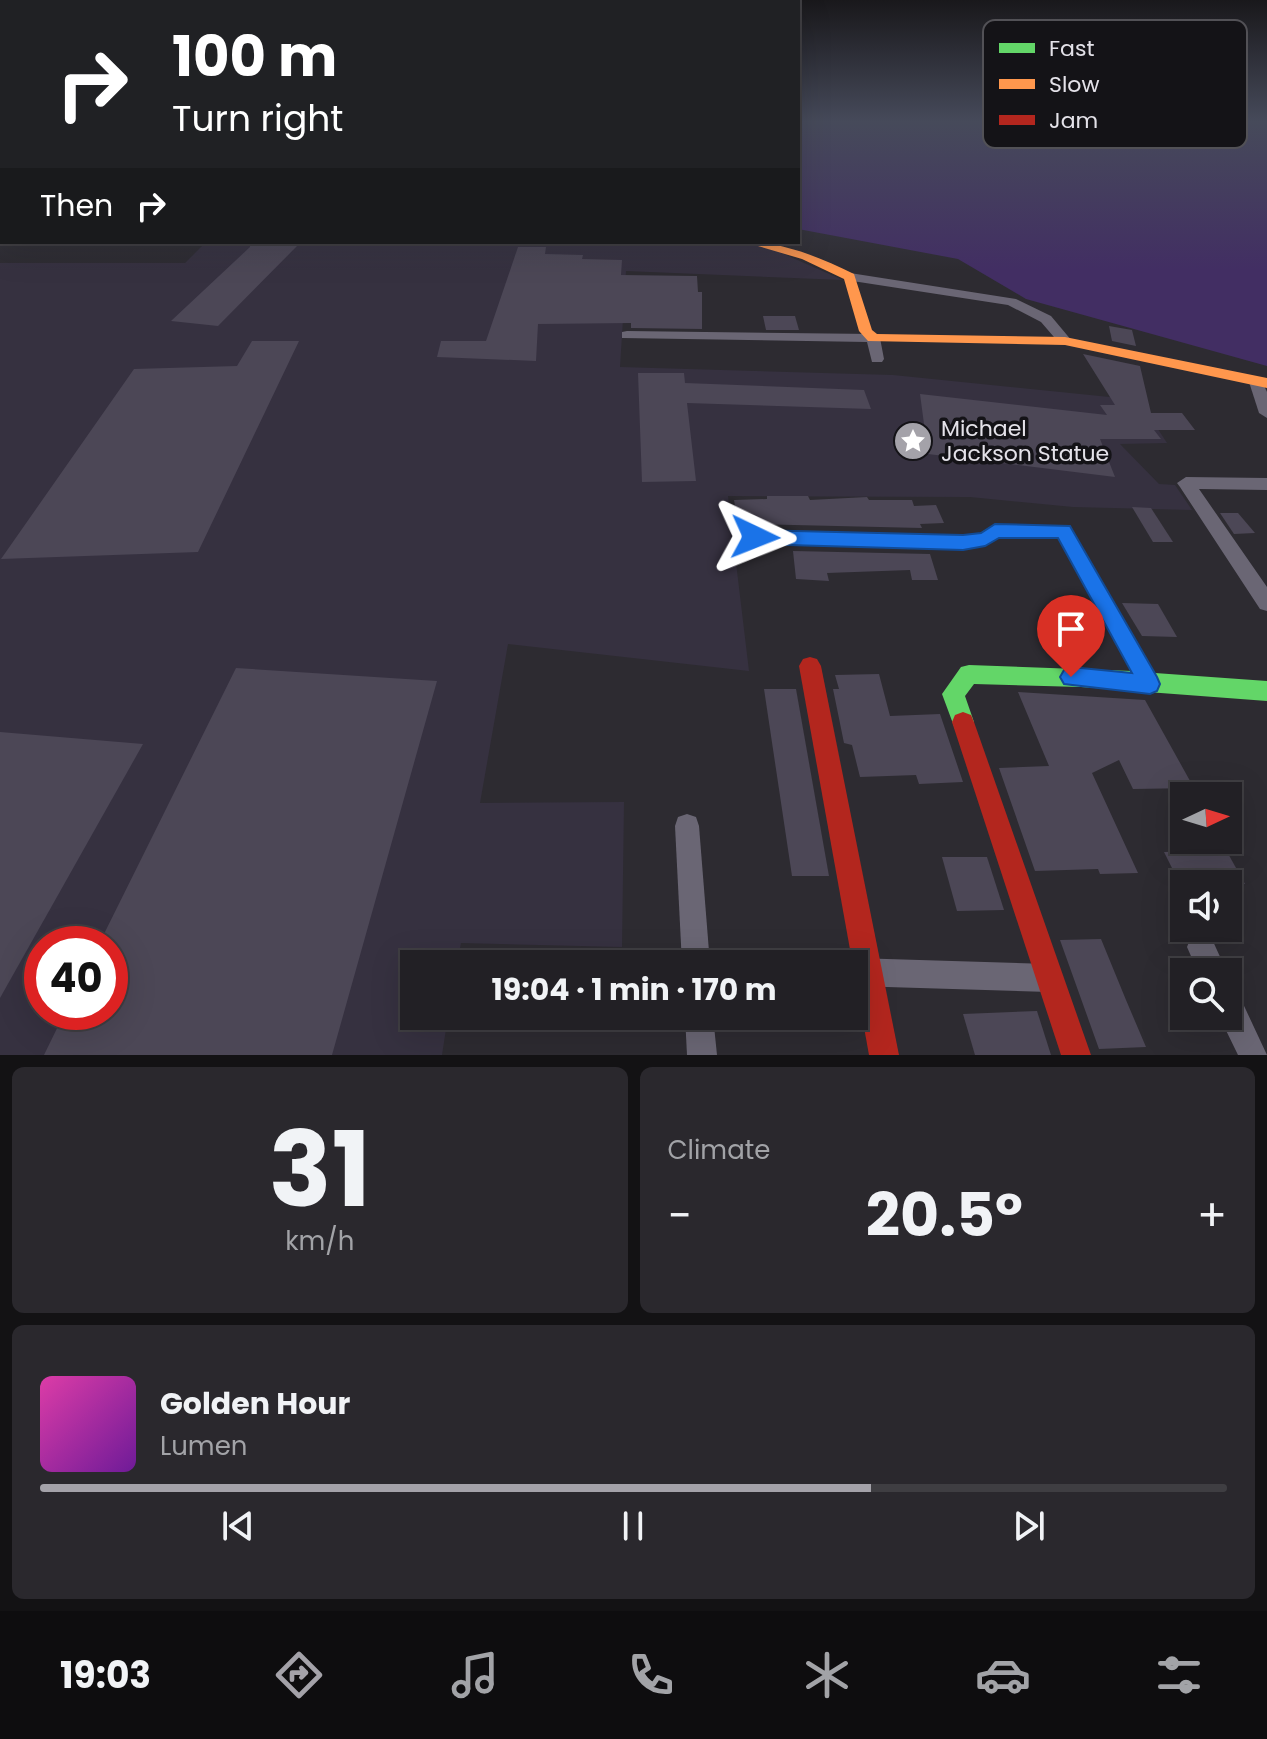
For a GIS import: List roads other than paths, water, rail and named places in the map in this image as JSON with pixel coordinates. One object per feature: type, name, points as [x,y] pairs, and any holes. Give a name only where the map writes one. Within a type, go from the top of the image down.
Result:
[{"type":"street","points":[[758,244],[806,256],[850,277],[1011,302],[1046,319],[1065,341]]},
{"type":"street","points":[[850,277],[866,331],[873,338],[877,359]]},
{"type":"street","points":[[627,335],[1065,341],[1262,383],[1267,413]]},
{"type":"street","points":[[1267,484],[1186,483],[1267,603]]},
{"type":"street","points":[[755,537],[963,542],[985,539],[995,531],[1063,531],[1150,684]]},
{"type":"street","points":[[810,666],[857,950]]},
{"type":"street","points":[[1076,1055],[953,694],[969,674],[1045,674],[1267,691]]},
{"type":"street","points":[[687,826],[695,950]]},
{"type":"street","points":[[868,972],[1049,978]]},
{"type":"street","points":[[868,997],[884,1055]]},
{"type":"street","points":[[700,1030],[702,1055]]},
{"type":"street","points":[[1241,1030],[1253,1055]]},
{"type":"place","name":"Michael Jackson Statue","points":[[913,441]]}]
